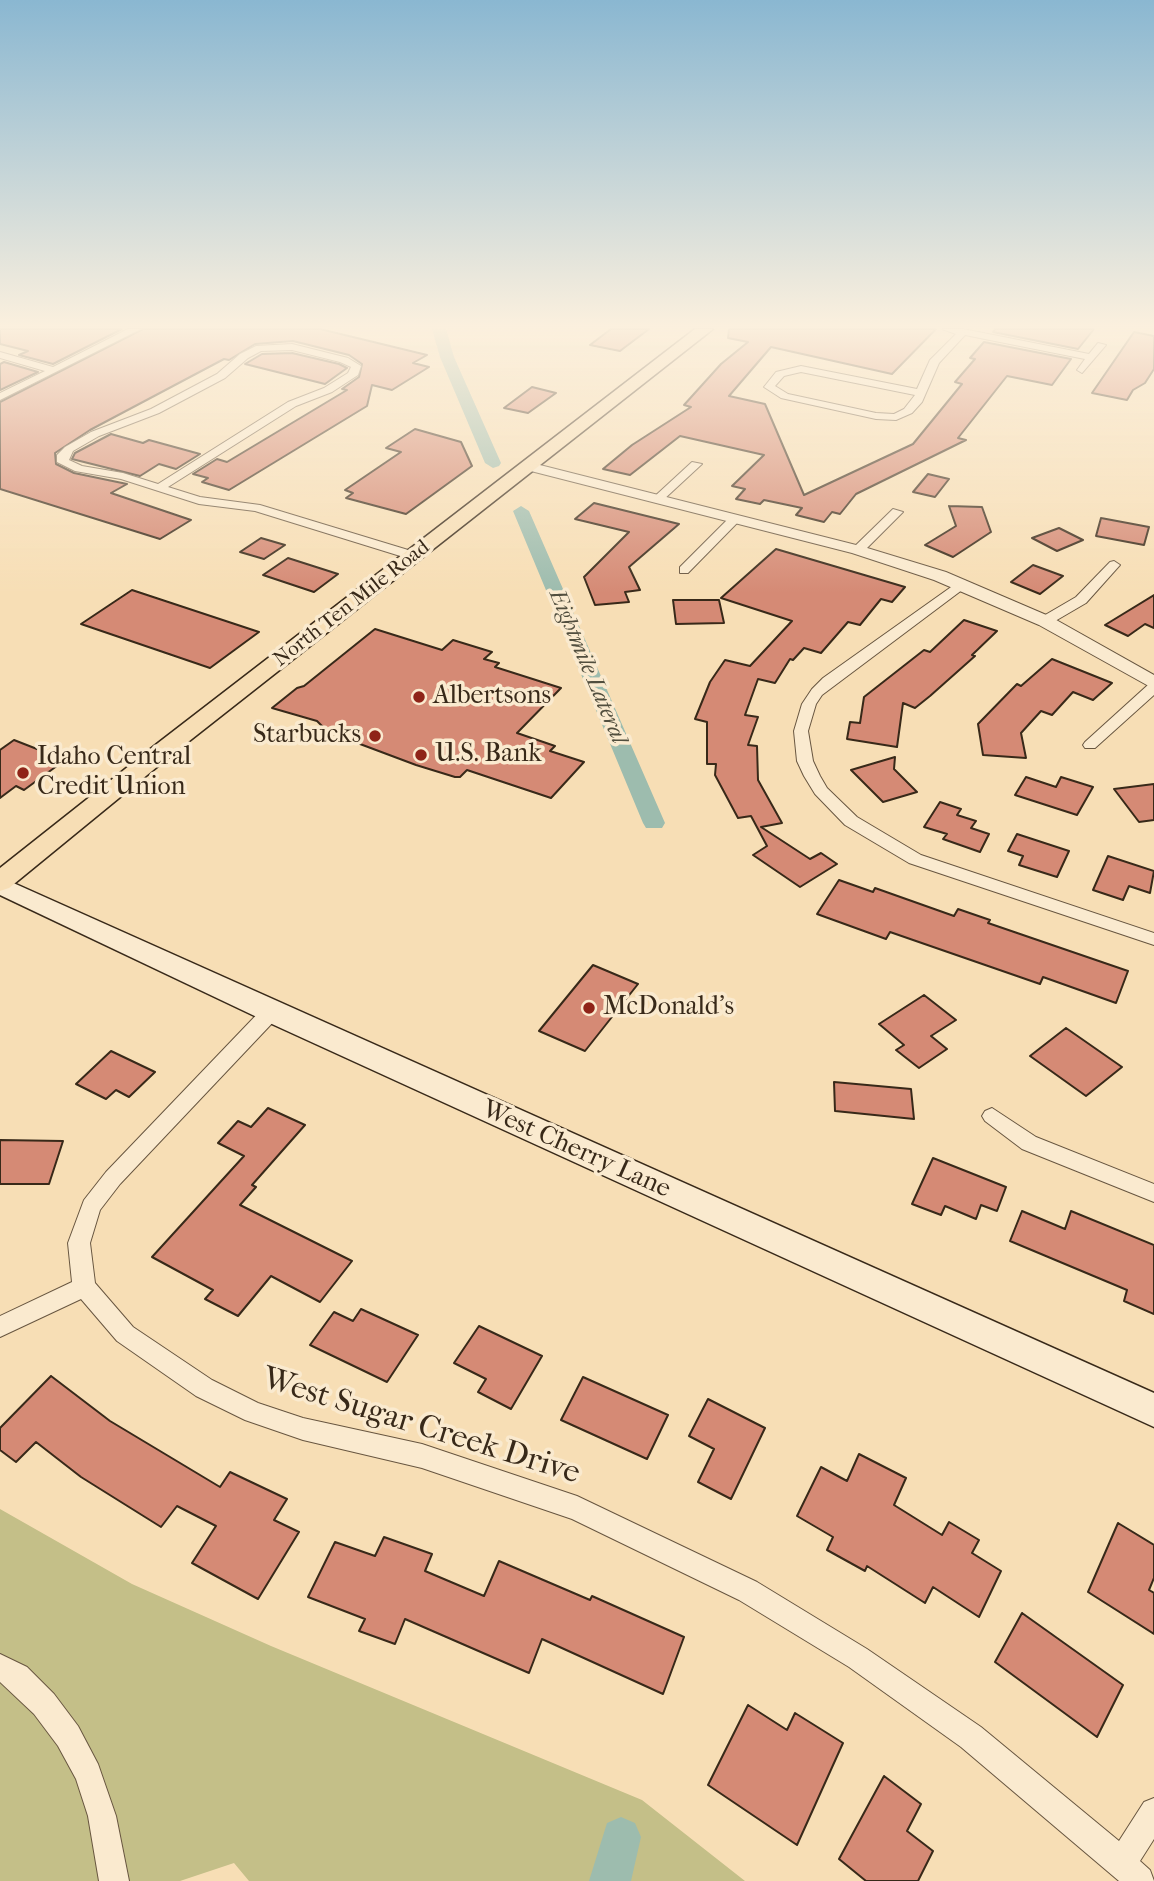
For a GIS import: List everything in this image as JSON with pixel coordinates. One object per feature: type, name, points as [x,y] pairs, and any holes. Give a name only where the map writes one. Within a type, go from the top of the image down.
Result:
[{"type":"main road","name":"North Ten Mile Road","points":[[0,883],[166,748],[592,417]]},
{"type":"main road","name":"West Cherry Lane","points":[[0,883],[271,1012],[1154,1410]]},
{"type":"street","points":[[140,417],[95,434],[69,449],[63,455],[63,462],[79,469],[108,472],[199,500],[256,508],[414,556]]},
{"type":"street","points":[[159,488],[272,417]]},
{"type":"street","points":[[658,499],[696,464]]},
{"type":"street","points":[[528,466],[858,550],[961,584],[1045,621],[1154,685],[1090,745]]},
{"type":"street","points":[[858,550],[897,512]]},
{"type":"street","points":[[684,570],[736,519]]},
{"type":"street","points":[[1045,621],[1080,600],[1114,565]]},
{"type":"street","points":[[961,584],[828,681],[817,692],[809,704],[801,731],[805,761],[821,791],[870,835],[891,847],[942,869],[1154,939]]},
{"type":"street","points":[[0,1327],[84,1287],[79,1242],[91,1206],[113,1178],[271,1012]]},
{"type":"street","points":[[992,1116],[1029,1143],[1154,1193]]},
{"type":"street","name":"West Sugar Creek Drive","points":[[84,1287],[125,1334],[204,1388],[253,1412],[303,1429],[422,1457],[577,1508],[748,1591],[858,1658],[971,1737],[1130,1872]]},
{"type":"street","points":[[0,1667],[17,1677],[44,1704],[68,1736],[88,1774],[102,1816],[114,1881]]},
{"type":"street","points":[[1130,1872],[1154,1812]]},
{"type":"shaded area","points":[[0,1509],[132,1584],[271,1646],[642,1800],[745,1881],[249,1881],[234,1863],[180,1881],[0,1881]]},
{"type":"building","points":[[0,417],[115,417],[55,453],[56,464],[74,473],[127,484],[111,493],[191,520],[160,539],[0,489]]},
{"type":"building","points":[[302,417],[349,417],[229,490],[202,482],[208,478],[193,474],[217,459],[227,462]]},
{"type":"building","points":[[676,417],[770,417],[804,495],[913,444],[935,417],[975,417],[958,438],[966,440],[856,494],[840,514],[832,512],[824,522],[796,515],[802,508],[764,500],[760,504],[736,499],[745,489],[732,486],[764,455],[680,436],[630,475],[603,469],[632,445]]},
{"type":"building","points":[[415,429],[461,442],[472,466],[406,514],[346,498],[353,493],[345,490],[401,452],[386,448]]},
{"type":"building","points":[[111,434],[143,443],[149,440],[200,454],[176,469],[159,464],[140,476],[72,459],[75,453]]},
{"type":"building","points":[[928,474],[949,479],[935,497],[913,492]]},
{"type":"building","points":[[594,503],[679,524],[629,567],[640,590],[625,592],[629,602],[595,605],[584,577],[629,532],[575,519]]},
{"type":"building","points":[[949,506],[982,507],[991,532],[953,557],[925,545],[956,526]]},
{"type":"building","points":[[1101,518],[1149,527],[1144,545],[1096,536]]},
{"type":"building","points":[[1059,528],[1083,540],[1057,551],[1032,538]]},
{"type":"building","points":[[261,538],[285,545],[264,559],[240,552]]},
{"type":"building","points":[[776,549],[905,587],[892,602],[881,599],[860,625],[848,622],[821,653],[804,648],[793,660],[790,659],[775,683],[758,679],[745,715],[758,717],[748,745],[757,746],[758,780],[782,823],[761,827],[810,859],[821,853],[837,864],[800,887],[753,855],[767,846],[751,816],[738,818],[715,775],[716,764],[707,764],[707,722],[695,719],[710,682],[725,660],[750,666],[792,621],[721,598]]},
{"type":"building","points":[[288,558],[338,574],[314,592],[263,575]]},
{"type":"building","points":[[1033,565],[1063,576],[1040,594],[1011,582]]},
{"type":"building","points":[[132,590],[259,632],[210,668],[81,624]]},
{"type":"building","points":[[1154,595],[1154,628],[1145,624],[1128,636],[1105,625]]},
{"type":"building","points":[[673,600],[719,600],[724,623],[676,624]]},
{"type":"building","points":[[964,620],[997,631],[972,655],[975,656],[915,708],[903,703],[897,747],[847,739],[850,722],[860,723],[864,697],[924,650],[930,652]]},
{"type":"building","name":"Albertsons","points":[[375,629],[442,650],[453,640],[492,652],[484,659],[499,663],[495,667],[561,688],[517,733],[555,746],[550,751],[584,762],[551,798],[467,770],[460,777],[455,777],[416,765],[328,732],[317,721],[272,708]]},
{"type":"building","points":[[1052,659],[1112,683],[1093,700],[1073,692],[1052,715],[1041,711],[1021,733],[1026,758],[983,755],[978,724],[1017,684],[1021,686]]},
{"type":"building","name":"Idaho Central Credit Union","points":[[14,740],[65,760],[24,790],[16,786],[0,798],[0,750]]},
{"type":"building","points":[[895,757],[894,769],[917,792],[883,802],[851,770]]},
{"type":"building","points":[[1026,777],[1056,787],[1061,777],[1093,787],[1077,815],[1015,795]]},
{"type":"building","points":[[1154,784],[1154,820],[1139,822],[1114,789]]},
{"type":"building","points":[[940,802],[961,809],[957,815],[976,821],[971,828],[989,834],[980,852],[943,839],[947,834],[924,827]]},
{"type":"building","points":[[1017,834],[1069,851],[1057,877],[1019,865],[1023,856],[1008,851]]},
{"type":"building","points":[[1108,856],[1154,871],[1150,893],[1129,886],[1123,900],[1093,890]]},
{"type":"building","points":[[839,880],[873,892],[875,888],[954,916],[958,909],[990,920],[988,923],[1128,971],[1116,1003],[1043,977],[1040,984],[890,932],[886,939],[817,914]]},
{"type":"building","name":"McDonald's","points":[[593,965],[638,984],[585,1051],[539,1031]]},
{"type":"building","points":[[924,995],[956,1020],[931,1036],[947,1049],[919,1068],[896,1050],[904,1045],[879,1024]]},
{"type":"building","points":[[1066,1028],[1122,1067],[1086,1096],[1030,1056]]},
{"type":"building","points":[[111,1051],[155,1072],[129,1097],[116,1090],[106,1099],[76,1084]]},
{"type":"building","points":[[834,1082],[911,1089],[914,1119],[835,1111]]},
{"type":"building","points":[[268,1108],[305,1125],[252,1185],[256,1187],[240,1205],[352,1261],[320,1302],[271,1276],[238,1316],[205,1299],[213,1290],[152,1257],[244,1156],[218,1143],[238,1121],[251,1127]]},
{"type":"building","points":[[0,1140],[63,1141],[49,1184],[0,1184]]},
{"type":"building","points":[[933,1158],[1006,1187],[997,1211],[981,1205],[976,1219],[945,1206],[941,1215],[912,1204]]},
{"type":"building","points":[[1022,1211],[1065,1229],[1071,1211],[1154,1245],[1154,1314],[1124,1301],[1127,1290],[1010,1241]]},
{"type":"building","points":[[361,1309],[418,1335],[387,1382],[310,1345],[334,1312],[353,1321]]},
{"type":"building","points":[[479,1326],[542,1356],[511,1409],[478,1392],[486,1379],[454,1363]]},
{"type":"building","points":[[51,1376],[110,1421],[220,1487],[230,1472],[287,1499],[274,1520],[299,1532],[258,1599],[192,1563],[216,1526],[177,1506],[161,1527],[81,1477],[36,1442],[16,1462],[0,1450],[0,1428]]},
{"type":"building","points":[[583,1377],[668,1415],[647,1459],[561,1420]]},
{"type":"building","points":[[708,1399],[765,1428],[731,1499],[698,1482],[714,1449],[689,1436]]},
{"type":"building","points":[[859,1454],[906,1478],[894,1505],[942,1535],[949,1522],[979,1540],[972,1553],[1001,1571],[979,1617],[933,1587],[925,1603],[867,1566],[865,1571],[827,1550],[833,1537],[797,1516],[821,1467],[847,1481]]},
{"type":"building","points":[[1118,1523],[1154,1545],[1154,1578],[1149,1590],[1154,1593],[1154,1634],[1088,1592]]},
{"type":"building","points":[[384,1537],[432,1554],[425,1571],[484,1596],[499,1561],[590,1600],[592,1596],[684,1637],[663,1694],[542,1639],[529,1673],[405,1619],[395,1644],[359,1631],[365,1619],[308,1597],[335,1542],[375,1556]]},
{"type":"building","points":[[1022,1613],[1123,1685],[1097,1737],[995,1662]]},
{"type":"building","points":[[748,1705],[787,1730],[795,1713],[843,1743],[797,1845],[708,1785]]},
{"type":"building","points":[[884,1776],[921,1804],[907,1831],[933,1851],[918,1881],[866,1881],[839,1859]]},
{"type":"waterway","name":"Eightmile Lateral","points":[[473,417],[493,463]]},
{"type":"waterway","name":"Eightmile Lateral","points":[[521,511],[654,823]]},
{"type":"waterway","name":"Eightmile Lateral","points":[[610,1881],[621,1837]]},
{"type":"place","name":"Albertsons","points":[[419,697]]},
{"type":"place","name":"Starbucks","points":[[375,736]]},
{"type":"place","name":"U.S. Bank","points":[[421,755]]},
{"type":"place","name":"Idaho Central Credit Union","points":[[23,773]]},
{"type":"place","name":"McDonald's","points":[[589,1008]]}]
